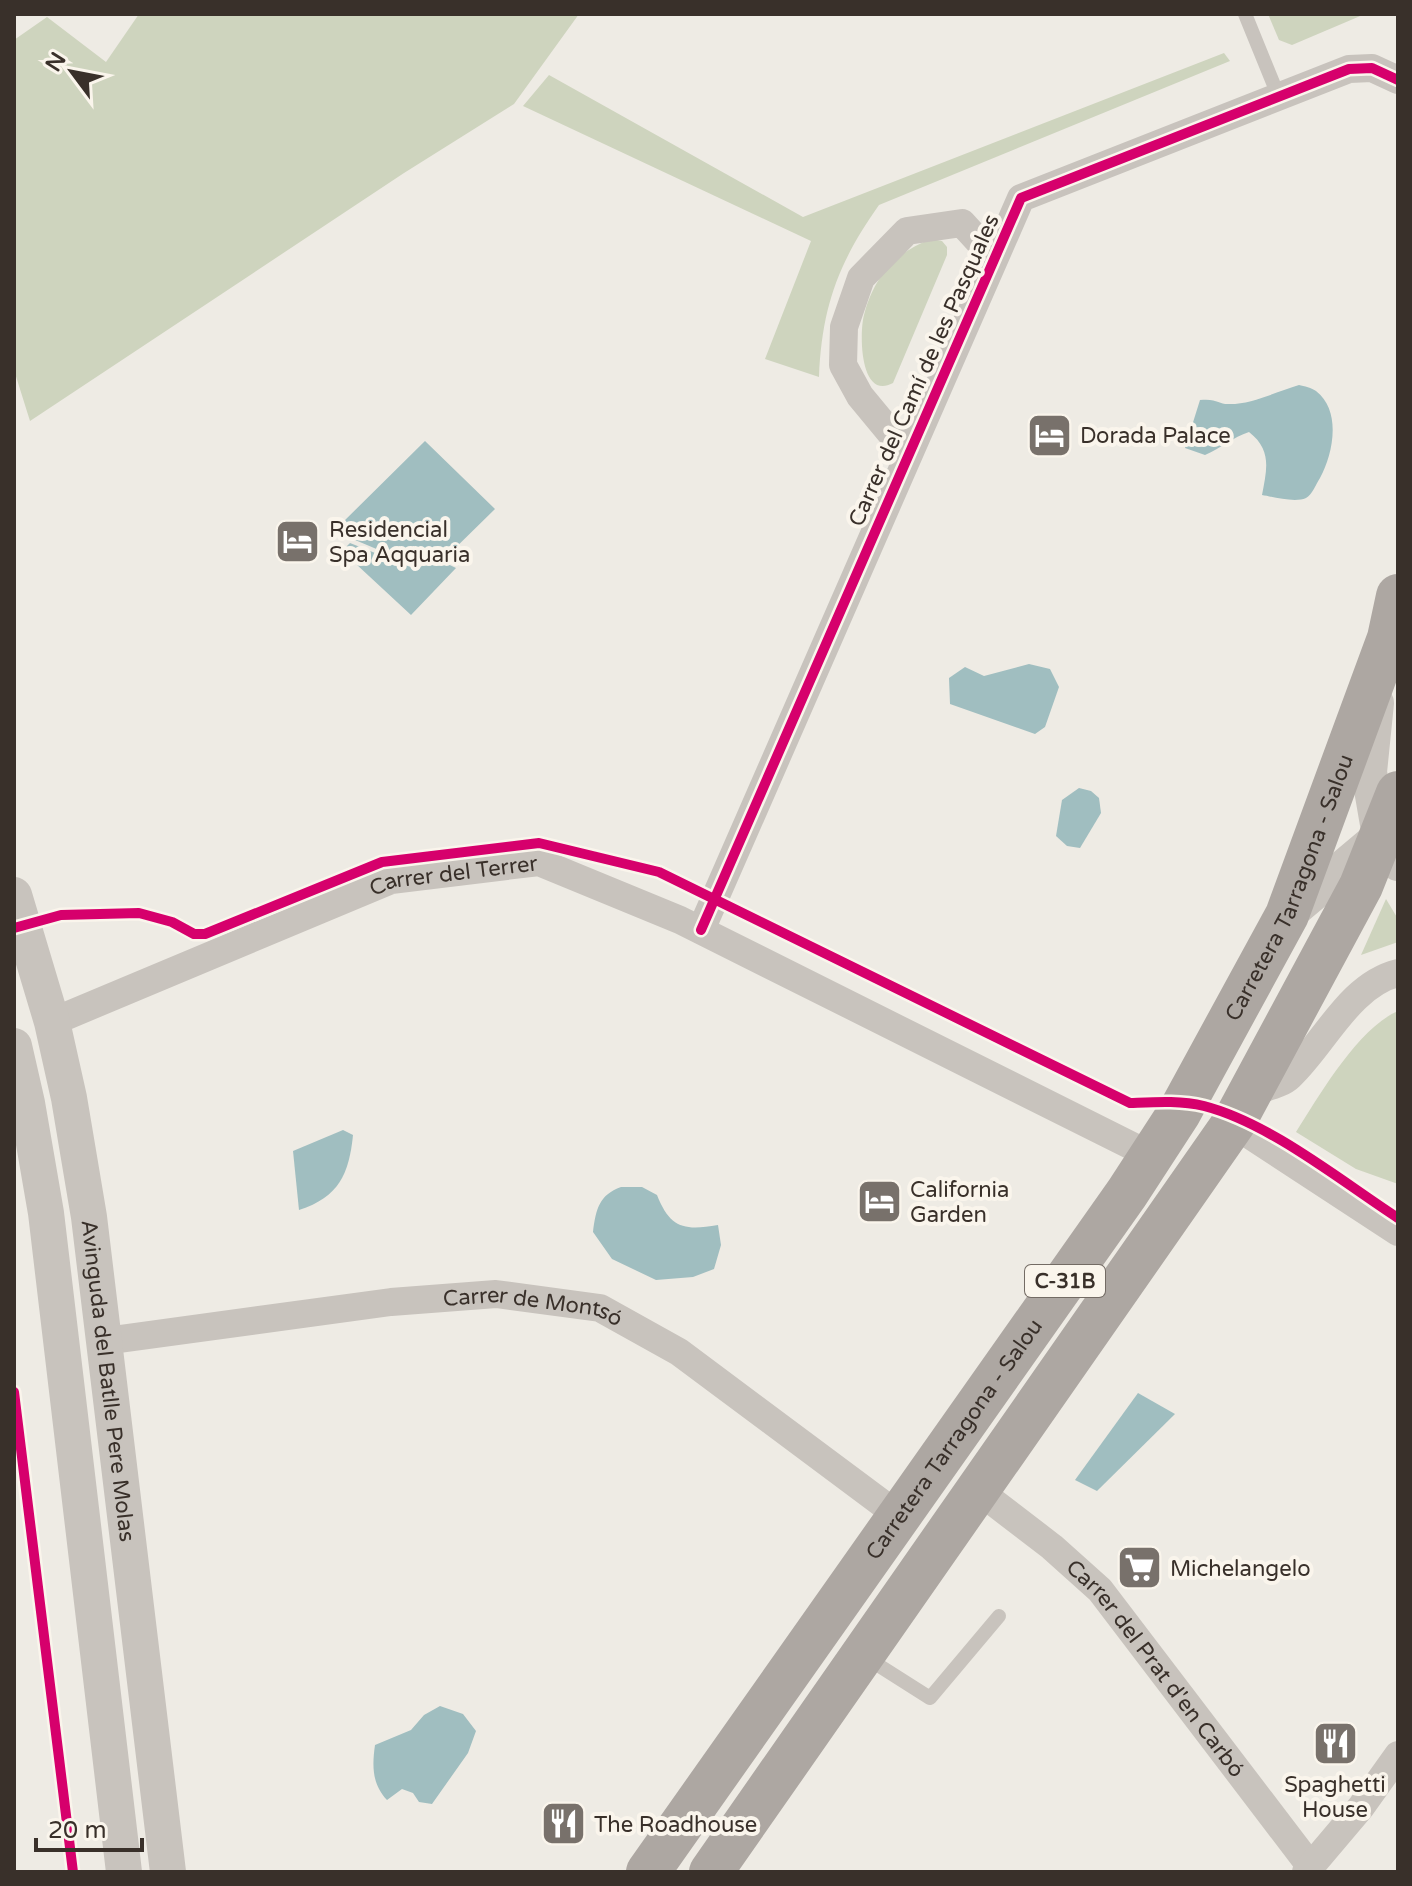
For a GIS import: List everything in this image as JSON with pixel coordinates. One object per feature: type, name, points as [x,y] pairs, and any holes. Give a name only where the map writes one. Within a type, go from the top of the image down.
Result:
[{"type":"main road","name":"Carretera Tarragona - Salou","points":[[648,1872],[1152,1156],[1179,1113],[1287,915],[1389,638],[1398,596]]},
{"type":"main road","name":"C-31B","points":[[711,1872],[1242,1109],[1361,886],[1392,844],[1398,793]]},
{"type":"street","name":"Carrer del Camí de les Pasquales","points":[[701,930],[1021,198],[1349,69],[1372,68],[1398,80]]},
{"type":"street","name":"Carrer del Camí de les Pasquales","points":[[908,454],[860,396],[843,365],[844,327],[861,278],[907,231],[962,223],[994,258]]},
{"type":"street","points":[[1287,915],[1392,844],[1369,772],[1373,717],[1389,638]]},
{"type":"street","name":"Carrer del Terrer","points":[[52,1022],[391,880],[539,862],[701,930],[1152,1156]]},
{"type":"street","name":"Avinguda del Batlle Pere Molas","points":[[14,895],[52,1022],[69,1098],[89,1217],[168,1872]]},
{"type":"street","points":[[1398,973],[1369,988],[1337,1018],[1288,1078],[1242,1109],[1398,1232]]},
{"type":"street","name":"Avinguda del Batlle Pere Molas","points":[[14,1046],[46,1213],[124,1872]]},
{"type":"street","name":"Carrer de Montsó","points":[[105,1341],[391,1302],[496,1294],[600,1308],[679,1352],[899,1516]]},
{"type":"street","name":"Carrer del Prat d'en Carbó","points":[[979,1491],[1063,1555],[1100,1590],[1308,1869]]},
{"type":"street","points":[[1308,1869],[1361,1807],[1398,1755]]},
{"type":"lane","points":[[1245,14],[1278,95]]},
{"type":"lane","points":[[863,1656],[930,1698],[999,1616]]},
{"type":"green space","points":[[139,14],[579,14],[514,104],[404,173],[30,421],[14,370],[14,40],[47,17],[106,62]]},
{"type":"green space","points":[[1268,14],[1365,14],[1292,45],[1279,40]]},
{"type":"green space","points":[[1224,53],[1230,61],[879,205],[853,246],[835,286],[824,329],[819,377],[765,359],[811,241],[523,106],[549,75],[803,217]]},
{"type":"green space","points":[[931,239],[942,241],[947,247],[947,255],[893,383],[882,386],[874,383],[868,374],[862,350],[864,315],[872,291],[891,265],[906,252]]},
{"type":"green space","points":[[1386,899],[1398,919],[1398,942],[1361,955]]},
{"type":"green space","points":[[1398,1011],[1398,1184],[1356,1169],[1296,1132],[1354,1047],[1368,1032]]},
{"type":"water","points":[[1299,385],[1314,390],[1324,399],[1333,433],[1329,457],[1320,478],[1306,498],[1290,500],[1262,495],[1265,453],[1249,432],[1205,455],[1185,448],[1200,400],[1239,403]]},
{"type":"water","points":[[425,441],[495,509],[444,559],[430,553],[417,566],[336,532],[339,526]]},
{"type":"water","points":[[350,543],[418,570],[431,556],[456,568],[411,615],[342,551]]},
{"type":"water","points":[[1029,664],[1050,669],[1059,687],[1045,727],[1035,734],[950,704],[949,678],[965,667],[984,676]]},
{"type":"water","points":[[1079,788],[1091,791],[1099,798],[1101,813],[1080,848],[1067,846],[1056,836],[1062,800]]},
{"type":"water","points":[[343,1130],[353,1135],[340,1182],[324,1198],[299,1210],[293,1151]]},
{"type":"water","points":[[621,1187],[642,1187],[657,1195],[667,1214],[680,1225],[718,1225],[721,1245],[714,1269],[693,1277],[656,1280],[612,1259],[593,1232],[603,1199]]},
{"type":"water","points":[[1138,1393],[1175,1414],[1097,1491],[1075,1480]]},
{"type":"water","points":[[440,1706],[463,1714],[476,1731],[468,1753],[432,1804],[419,1802],[413,1793],[402,1789],[387,1800],[378,1788],[374,1774],[375,1745],[411,1730],[424,1715]]},
{"type":"cycle path","points":[[701,930],[1021,198],[1349,69],[1372,68],[1398,80]]},
{"type":"cycle path","points":[[14,928],[61,915],[139,913],[172,922],[194,934],[205,934],[382,862],[539,843],[659,872],[1130,1103],[1186,1103],[1229,1114],[1304,1154],[1398,1218]]},
{"type":"cycle path","points":[[14,1392],[73,1872]]},
{"type":"place","name":"Dorada Palace","points":[[1049,435]]},
{"type":"place","name":"Residencial Spa Aqquaria","points":[[298,542]]},
{"type":"place","name":"California Garden","points":[[879,1202]]},
{"type":"place","name":"Michelangelo","points":[[1139,1568]]},
{"type":"place","name":"Spaghetti House","points":[[1335,1743]]},
{"type":"place","name":"The Roadhouse","points":[[563,1824]]}]
